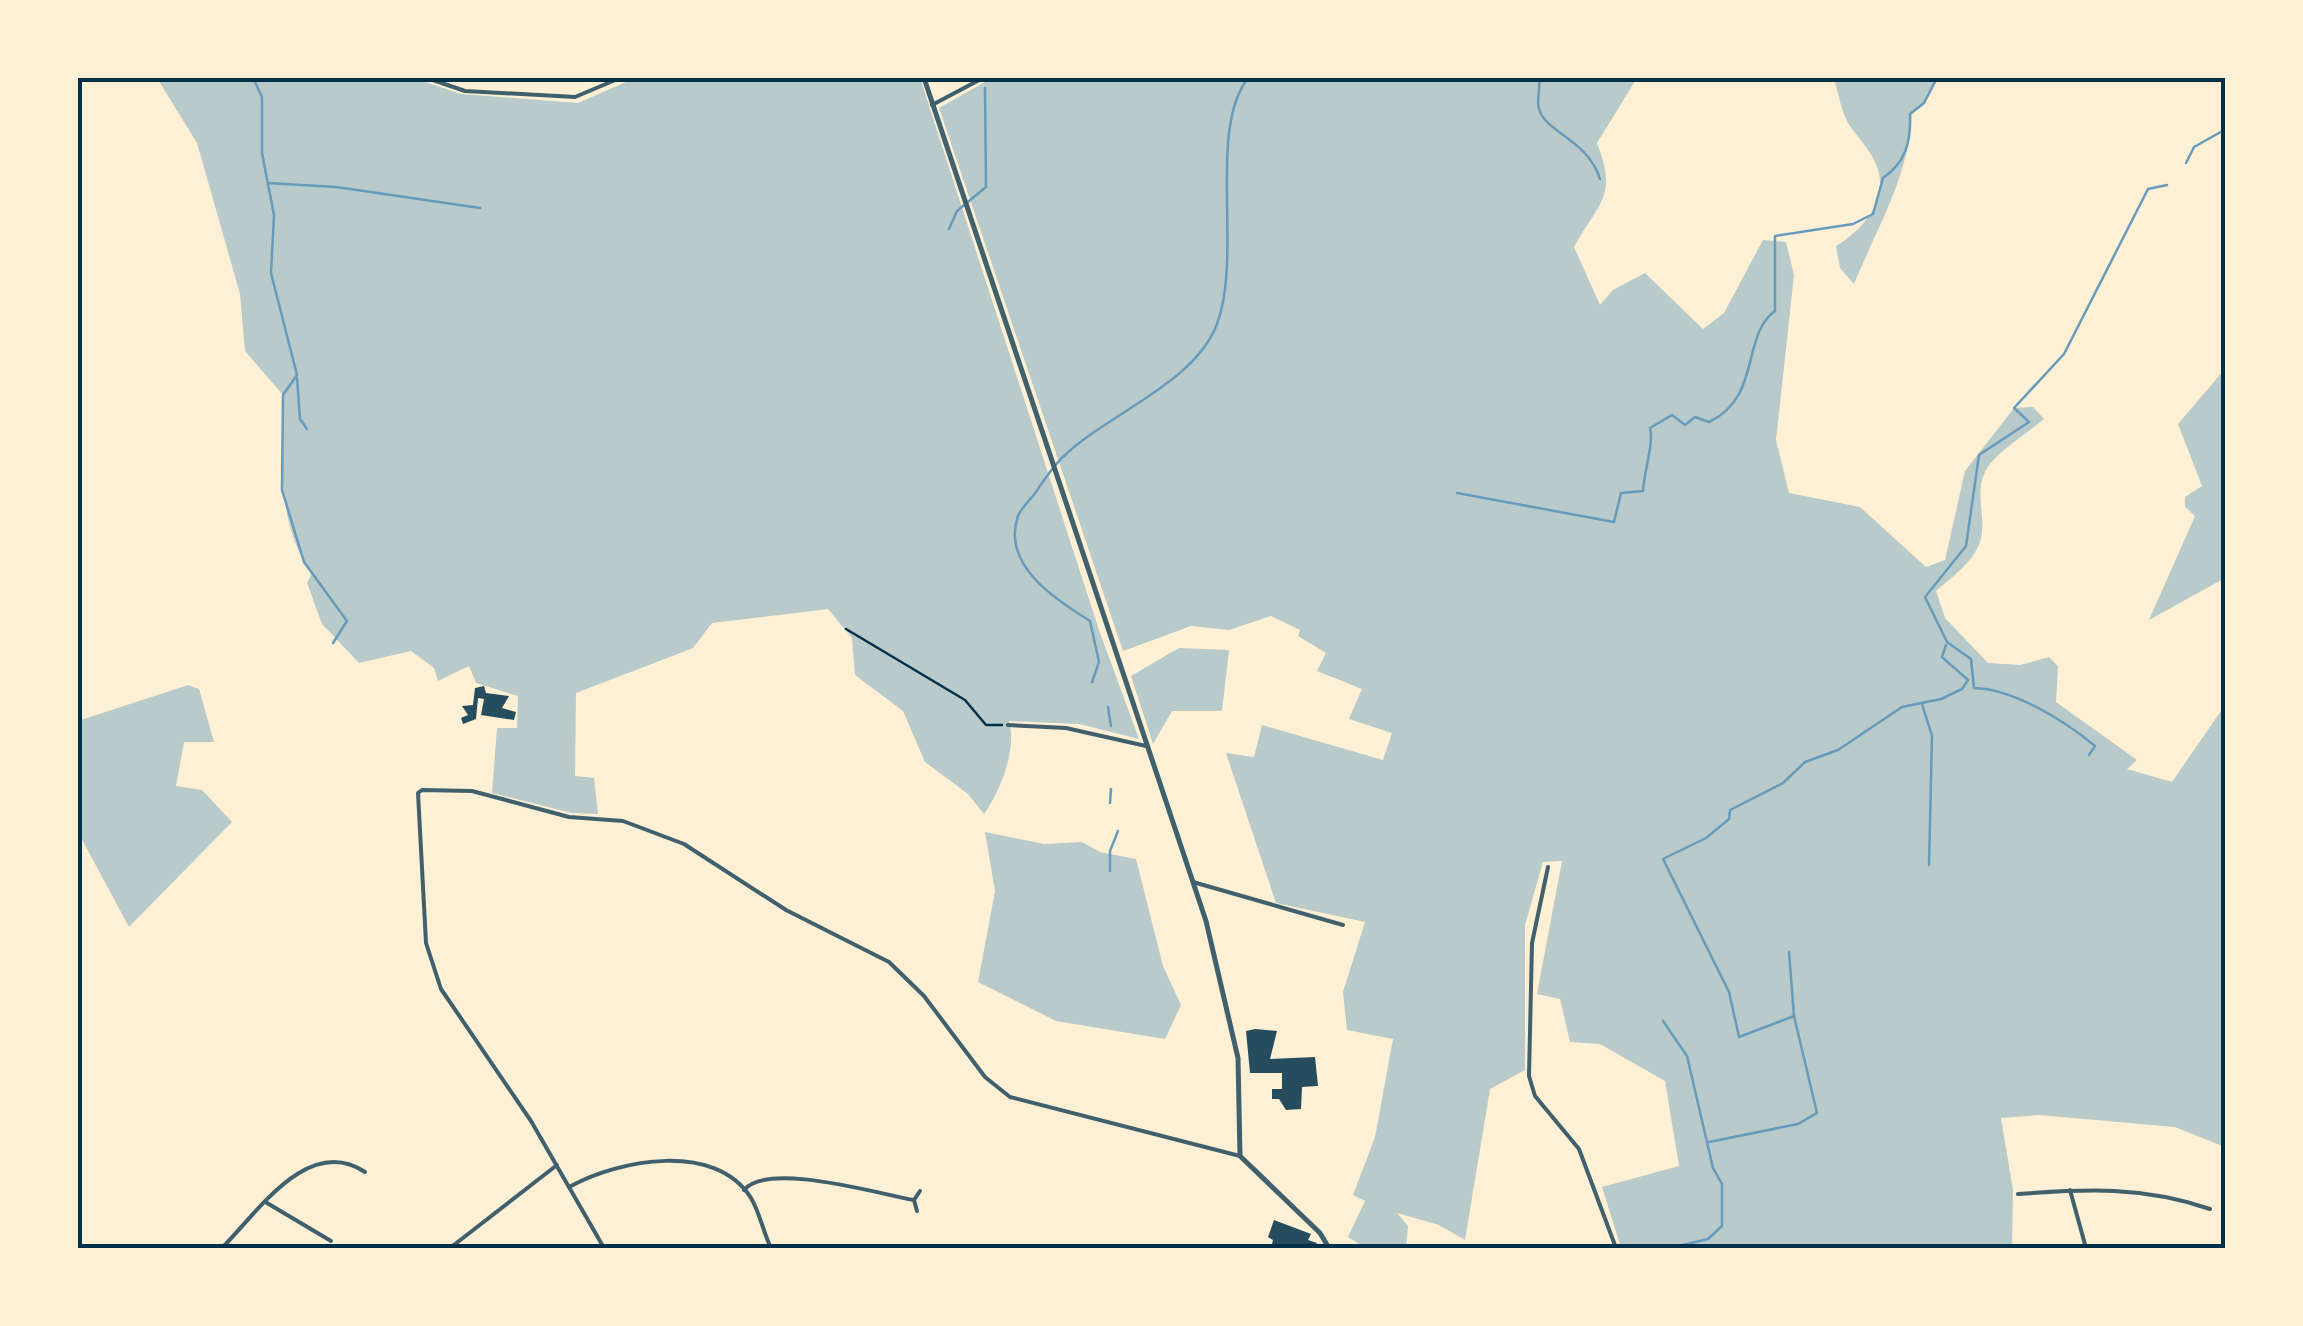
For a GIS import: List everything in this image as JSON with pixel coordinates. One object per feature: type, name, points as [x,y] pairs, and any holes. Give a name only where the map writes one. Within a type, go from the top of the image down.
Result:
[{"type":"street","points":[[426,78],[465,92],[576,97],[620,78]]},
{"type":"street","points":[[924,78],[1194,882],[1238,1058],[1240,1156]]},
{"type":"street","points":[[932,105],[983,78]]},
{"type":"street","points":[[1008,725],[1066,728],[1149,746]]},
{"type":"street","points":[[604,1248],[558,1165],[442,989],[432,966],[422,894],[418,792],[428,788],[472,792],[569,817],[623,820],[684,844],[786,910],[889,962],[924,996],[985,1076],[1010,1096],[1240,1156],[1320,1233],[1329,1248]]},
{"type":"street","points":[[1548,867],[1532,943],[1529,1076],[1535,1096],[1579,1149],[1616,1248]]},
{"type":"street","points":[[1194,882],[1343,925]]},
{"type":"street","points":[[222,1248],[314,1164],[337,1162],[365,1172]]},
{"type":"street","points":[[570,1187],[621,1167],[679,1163],[711,1167],[744,1190],[771,1248]]},
{"type":"street","points":[[450,1248],[558,1165]]},
{"type":"street","points":[[744,1190],[749,1184],[782,1176],[914,1200]]},
{"type":"street","points":[[2070,1190],[2086,1248]]},
{"type":"street","points":[[2018,1194],[2142,1190],[2210,1208]]},
{"type":"street","points":[[917,1211],[914,1200],[920,1191]]},
{"type":"street","points":[[267,1204],[331,1241]]},
{"type":"path","points":[[846,629],[965,700],[986,726],[1008,725]]},
{"type":"shaded area","points":[[157,78],[414,78],[461,94],[578,103],[635,78],[920,78],[1099,630],[1139,739],[1079,724],[1009,721],[1011,744],[1006,769],[984,814],[968,794],[925,762],[903,711],[855,675],[852,638],[828,609],[712,623],[693,648],[576,693],[575,776],[594,778],[598,814],[572,813],[492,793],[497,728],[517,728],[518,696],[476,683],[469,666],[438,681],[434,668],[411,651],[359,663],[322,624],[307,583],[312,573],[300,553],[286,510],[283,395],[245,351],[240,294],[197,143]]},
{"type":"shaded area","points":[[992,78],[1637,78],[1597,143],[1606,188],[1574,247],[1600,305],[1613,290],[1645,273],[1703,329],[1724,313],[1763,240],[1786,242],[1794,275],[1776,440],[1789,493],[1860,507],[1926,567],[1945,560],[1965,471],[2014,408],[2033,407],[2044,419],[1997,456],[1986,470],[1980,493],[1982,531],[1977,549],[1936,591],[1945,618],[1988,663],[2020,665],[2049,657],[2058,666],[2056,702],[2137,760],[2127,769],[2172,782],[2225,705],[2225,1147],[2175,1127],[2039,1115],[2001,1118],[2013,1190],[2012,1248],[1621,1248],[1602,1187],[1679,1166],[1665,1081],[1600,1044],[1570,1042],[1560,999],[1537,994],[1562,861],[1543,862],[1525,925],[1525,1070],[1490,1089],[1465,1240],[1439,1225],[1397,1213],[1408,1226],[1406,1248],[1366,1248],[1348,1237],[1365,1201],[1353,1195],[1375,1137],[1393,1039],[1347,1030],[1343,992],[1365,922],[1276,903],[1226,753],[1254,757],[1262,725],[1383,760],[1392,733],[1349,719],[1362,689],[1317,671],[1326,653],[1298,636],[1300,630],[1271,616],[1229,630],[1191,626],[1123,651],[939,108]]},
{"type":"shaded area","points":[[1834,78],[1937,78],[1924,103],[1910,114],[1899,178],[1854,284],[1840,268],[1836,246],[1856,231],[1872,211],[1878,199],[1879,175],[1846,118]]},
{"type":"shaded area","points":[[2225,369],[2225,578],[2149,620],[2195,516],[2185,507],[2185,497],[2202,486],[2178,424]]},
{"type":"shaded area","points":[[1179,648],[1229,650],[1222,711],[1172,711],[1153,744],[1131,676]]},
{"type":"shaded area","points":[[188,685],[199,689],[214,742],[184,742],[176,786],[202,790],[232,822],[129,927],[78,832],[78,721]]},
{"type":"shaded area","points":[[985,832],[1044,844],[1082,842],[1100,852],[1136,859],[1163,966],[1181,1005],[1165,1039],[1056,1021],[978,982],[995,891]]},
{"type":"building","points":[[484,686],[486,693],[509,696],[502,708],[516,712],[514,720],[481,715],[484,699],[478,698],[476,719],[463,724],[461,718],[468,715],[462,706],[473,705],[475,688]]},
{"type":"building","points":[[1246,1031],[1277,1031],[1270,1059],[1315,1057],[1318,1086],[1302,1087],[1301,1109],[1286,1110],[1279,1099],[1272,1099],[1272,1089],[1282,1089],[1282,1073],[1250,1073]]},
{"type":"building","points":[[1274,1220],[1311,1234],[1308,1240],[1317,1243],[1315,1248],[1278,1248],[1272,1244],[1268,1237]]},
{"type":"waterway","points":[[253,78],[262,97],[262,153],[274,215],[271,273],[297,375],[283,395],[282,490],[304,562],[347,621],[333,643]]},
{"type":"waterway","points":[[1092,682],[1099,662],[1090,621],[1062,603],[1024,565],[1015,534],[1018,516],[1064,456],[1171,380],[1206,345],[1217,324],[1224,296],[1230,129],[1236,101],[1248,78]]},
{"type":"waterway","points":[[1539,78],[1538,105],[1543,117],[1586,155],[1600,179]]},
{"type":"waterway","points":[[1457,493],[1614,522],[1621,493],[1643,491],[1650,428],[1672,415],[1685,425],[1695,417],[1709,422],[1726,411],[1737,397],[1758,335],[1775,311],[1775,236],[1853,224],[1873,214],[1883,178],[1905,150],[1910,114],[1924,103],[1937,78]]},
{"type":"waterway","points":[[949,229],[957,211],[986,187],[985,88]]},
{"type":"waterway","points":[[2186,163],[2194,147],[2226,129]]},
{"type":"waterway","points":[[268,183],[336,187],[480,208]]},
{"type":"waterway","points":[[2089,755],[2095,746],[2054,717],[2006,694],[1974,688],[1971,659],[1947,642],[1925,597],[1966,546],[1979,455],[2029,422],[2014,408],[2064,354],[2148,189],[2167,185]]},
{"type":"waterway","points":[[297,378],[300,419],[307,429]]},
{"type":"waterway","points":[[1789,952],[1794,1016],[1739,1037],[1729,992],[1663,859],[1706,838],[1729,819],[1730,810],[1783,783],[1805,762],[1838,750],[1902,707],[1941,699],[1962,689],[1968,680],[1942,657],[1946,645]]},
{"type":"waterway","points":[[1922,704],[1932,736],[1929,865]]},
{"type":"waterway","points":[[1108,707],[1111,726]]},
{"type":"waterway","points":[[1110,803],[1111,789]]},
{"type":"waterway","points":[[1110,871],[1110,851],[1118,831]]},
{"type":"waterway","points":[[1709,1142],[1798,1124],[1817,1113],[1794,1016]]},
{"type":"waterway","points":[[1663,1021],[1687,1056],[1713,1168],[1722,1184],[1722,1226],[1708,1239],[1683,1245]]}]
